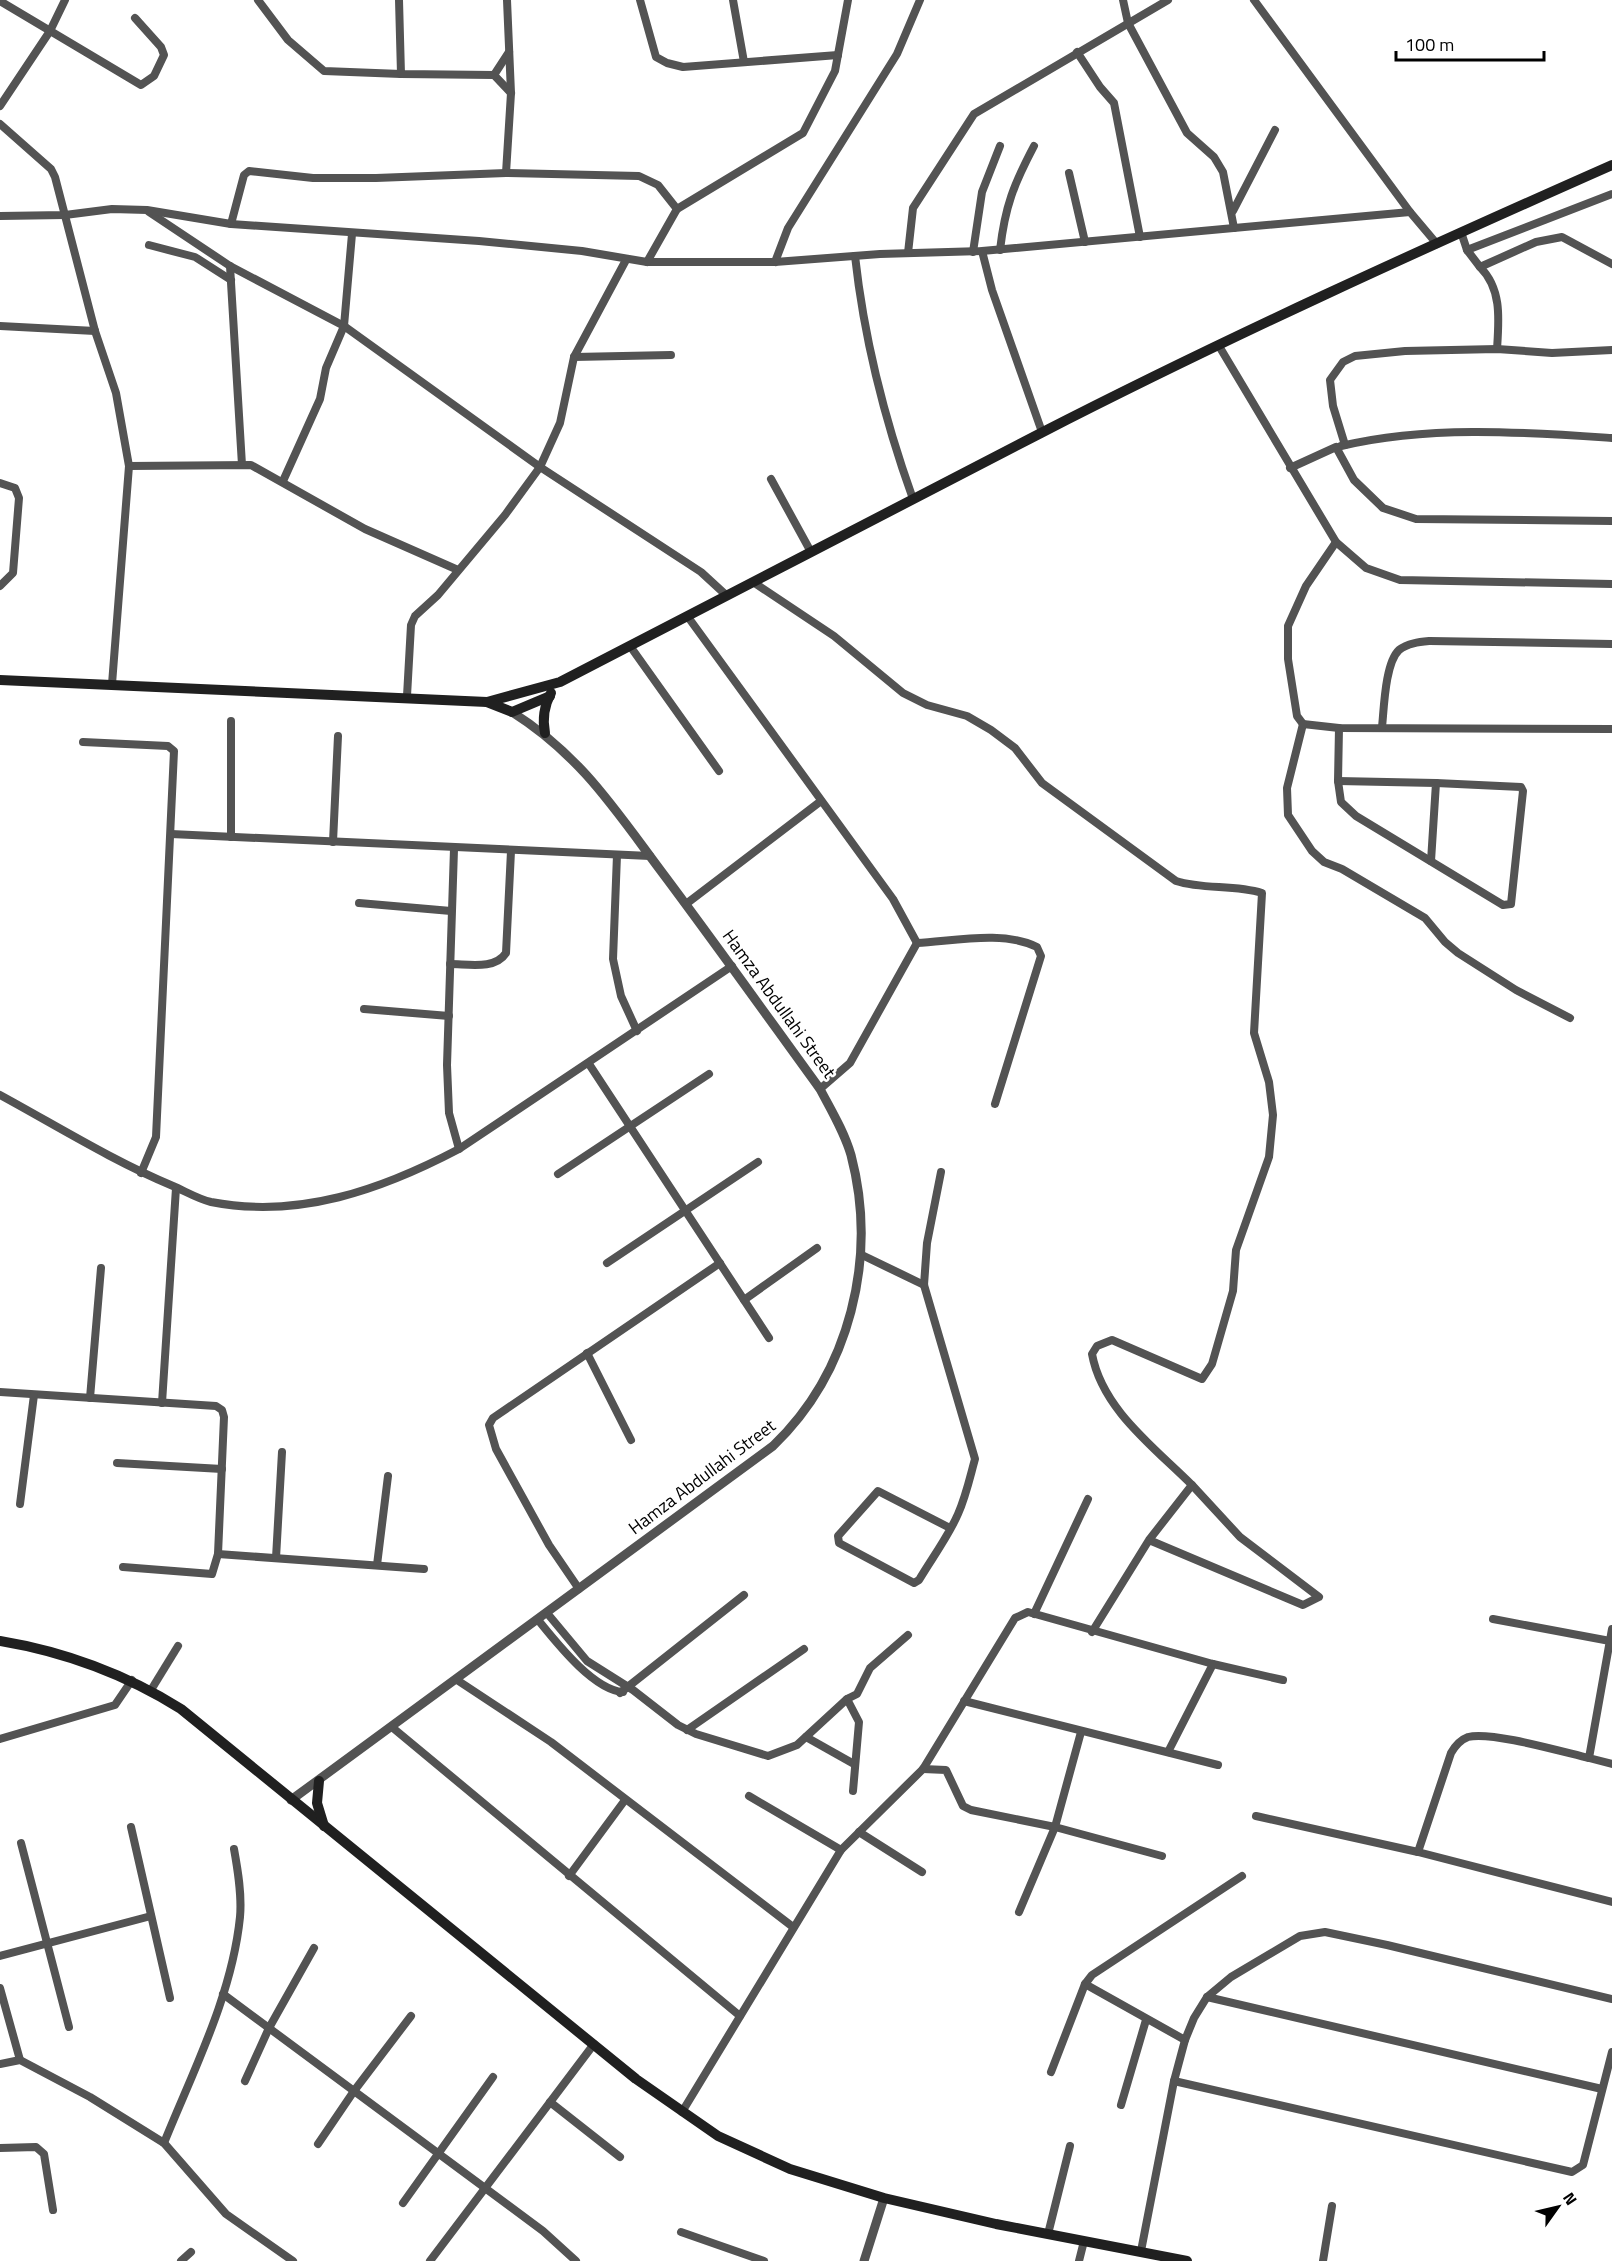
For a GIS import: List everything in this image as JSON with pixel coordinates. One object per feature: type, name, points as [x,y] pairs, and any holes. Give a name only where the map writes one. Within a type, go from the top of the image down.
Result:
[{"type":"main road","points":[[487,702],[560,682],[1042,432],[1461,232],[1612,165]]},
{"type":"main road","points":[[0,680],[407,696],[487,702],[512,712],[550,696]]},
{"type":"main road","points":[[545,733],[543,721],[550,696],[560,682]]},
{"type":"main road","points":[[512,712],[520,694]]},
{"type":"main road","points":[[0,1641],[69,1656],[132,1680],[181,1709],[594,2044],[682,2112],[718,2136],[790,2169],[884,2198],[996,2224],[1187,2261]]},
{"type":"main road","points":[[319,1781],[317,1803],[324,1827]]},
{"type":"street","points":[[0,106],[50,31],[65,0]]},
{"type":"street","points":[[258,0],[288,40],[324,70],[494,75],[511,93]]},
{"type":"street","points":[[399,0],[401,74]]},
{"type":"street","points":[[506,173],[511,93],[507,0]]},
{"type":"street","points":[[640,0],[656,57],[667,63],[683,67],[838,55]]},
{"type":"street","points":[[733,0],[744,62]]},
{"type":"street","points":[[647,262],[677,209],[803,133],[835,71],[848,0]]},
{"type":"street","points":[[775,262],[788,228],[897,54],[920,0]]},
{"type":"street","points":[[1123,0],[1128,23],[1187,133],[1214,157],[1223,172],[1233,211],[1234,228]]},
{"type":"street","points":[[908,253],[914,208],[968,120],[981,109],[1168,0]]},
{"type":"street","points":[[1254,0],[1410,212],[1437,244]]},
{"type":"street","points":[[0,1],[141,85],[154,76],[164,55],[162,47],[135,18]]},
{"type":"street","points":[[494,75],[510,51]]},
{"type":"street","points":[[1077,52],[1100,87],[1114,103],[1140,237]]},
{"type":"street","points":[[0,124],[51,169],[95,330],[116,393],[129,466],[112,684]]},
{"type":"street","points":[[1233,211],[1275,130]]},
{"type":"street","points":[[1000,146],[982,192],[978,252],[1042,432]]},
{"type":"street","points":[[1000,250],[1004,218],[1012,187],[1034,146]]},
{"type":"street","points":[[231,224],[244,175],[249,171],[313,178],[506,173],[639,176],[657,185],[677,209]]},
{"type":"street","points":[[1069,173],[1085,242]]},
{"type":"street","points":[[1467,250],[1612,194]]},
{"type":"street","points":[[0,216],[65,215],[112,209],[147,210],[231,224],[479,241],[582,251],[647,262],[775,262],[908,253],[978,252],[1410,212]]},
{"type":"street","points":[[147,210],[230,266],[344,326],[540,467],[701,572],[726,595]]},
{"type":"street","points":[[1461,232],[1467,250],[1488,276],[1497,293],[1497,349]]},
{"type":"street","points":[[283,481],[320,399],[326,368],[344,326],[352,234]]},
{"type":"street","points":[[1480,267],[1536,242],[1562,237],[1612,264]]},
{"type":"street","points":[[149,245],[195,257],[231,280]]},
{"type":"street","points":[[855,256],[861,309],[898,459],[913,499]]},
{"type":"street","points":[[407,696],[411,625],[415,616],[438,595],[505,515],[540,467],[560,423],[574,357],[626,260]]},
{"type":"street","points":[[230,266],[242,465]]},
{"type":"street","points":[[0,326],[95,330]]},
{"type":"street","points":[[1219,346],[1336,542],[1366,568],[1400,580],[1612,584]]},
{"type":"street","points":[[1612,350],[1552,353],[1497,349],[1405,351],[1354,356],[1343,362],[1330,381],[1340,446],[1354,480],[1383,508],[1416,519],[1612,521]]},
{"type":"street","points":[[574,357],[671,355]]},
{"type":"street","points":[[1290,468],[1340,446],[1381,437],[1427,434],[1552,434],[1612,438]]},
{"type":"street","points":[[129,466],[251,465],[365,529],[458,570]]},
{"type":"street","points":[[771,479],[811,552]]},
{"type":"street","points":[[0,483],[15,488],[19,498],[13,573],[0,586]]},
{"type":"street","points":[[1336,542],[1306,586],[1288,626],[1288,658],[1297,716],[1303,724],[1340,728],[1612,729]]},
{"type":"street","points":[[753,582],[834,636],[903,693],[927,705],[967,716],[991,730],[1015,748],[1042,783],[1176,881],[1187,884],[1247,888],[1262,893],[1254,1033],[1269,1082],[1274,1115],[1269,1157],[1236,1250],[1233,1291],[1212,1364],[1202,1379],[1112,1340],[1097,1346],[1092,1354],[1095,1371],[1122,1416],[1192,1485],[1240,1537],[1319,1597],[1303,1605],[1149,1540]]},
{"type":"street","points":[[688,617],[894,899],[917,943]]},
{"type":"street","points":[[1382,728],[1391,664],[1398,651],[1412,643],[1436,641],[1612,644]]},
{"type":"street","points":[[630,646],[719,771]]},
{"type":"street","name":"Hamza Abdullahi Street","points":[[291,1800],[393,1728],[773,1446],[798,1423],[817,1396],[839,1347],[854,1300],[862,1256],[860,1198],[843,1132],[820,1089],[612,803],[545,733],[512,712]]},
{"type":"street","points":[[231,721],[231,837]]},
{"type":"street","points":[[1303,724],[1287,788],[1288,815],[1312,851],[1324,862],[1425,918],[1445,942],[1458,953],[1516,990],[1570,1018]]},
{"type":"street","points":[[1338,781],[1521,787],[1523,792],[1511,904],[1503,905],[1356,816],[1341,802],[1338,781],[1340,728]]},
{"type":"street","points":[[333,842],[338,736]]},
{"type":"street","points":[[83,742],[172,747],[171,834],[156,1137],[141,1173]]},
{"type":"street","points":[[1431,861],[1436,783]]},
{"type":"street","points":[[686,904],[821,801]]},
{"type":"street","points":[[171,834],[454,849],[650,856]]},
{"type":"street","points":[[454,849],[448,1113],[459,1149]]},
{"type":"street","points":[[450,964],[494,964],[501,961],[506,953],[511,851]]},
{"type":"street","points":[[617,855],[613,959],[621,996],[638,1030]]},
{"type":"street","points":[[359,903],[452,910]]},
{"type":"street","points":[[917,943],[995,939],[1028,943],[1037,947],[1041,956],[994,1104]]},
{"type":"street","points":[[820,1089],[853,1058],[917,943]]},
{"type":"street","points":[[0,1095],[141,1173],[209,1202],[271,1209],[363,1192],[426,1166],[459,1149],[732,966]]},
{"type":"street","points":[[364,1009],[449,1016]]},
{"type":"street","points":[[589,1064],[769,1338]]},
{"type":"street","points":[[558,1174],[709,1074]]},
{"type":"street","points":[[607,1263],[758,1162]]},
{"type":"street","points":[[941,1172],[927,1243],[924,1285],[975,1458],[964,1497],[950,1528],[919,1580],[914,1583],[839,1542],[838,1536],[878,1491],[950,1528]]},
{"type":"street","points":[[162,1403],[176,1188]]},
{"type":"street","points":[[744,1300],[817,1248]]},
{"type":"street","points":[[862,1256],[924,1285]]},
{"type":"street","points":[[579,1589],[549,1545],[496,1449],[489,1425],[493,1418],[720,1263]]},
{"type":"street","points":[[90,1398],[101,1268]]},
{"type":"street","points":[[587,1353],[632,1440]]},
{"type":"street","points":[[0,1392],[216,1406],[222,1410],[218,1554],[214,1571],[210,1576],[123,1567]]},
{"type":"street","points":[[20,1504],[34,1395]]},
{"type":"street","points":[[276,1558],[282,1452]]},
{"type":"street","points":[[117,1463],[222,1469]]},
{"type":"street","points":[[377,1565],[388,1476]]},
{"type":"street","points":[[1092,1632],[1149,1540],[1192,1485]]},
{"type":"street","points":[[1034,1614],[1088,1498]]},
{"type":"street","points":[[218,1554],[424,1569]]},
{"type":"street","points":[[627,1690],[744,1595]]},
{"type":"street","points":[[547,1613],[587,1661],[687,1730],[768,1755],[787,1750],[806,1737],[847,1699],[857,1694],[870,1668],[908,1635]]},
{"type":"street","points":[[682,2112],[841,1850],[923,1769],[1015,1618],[1021,1613],[1034,1614],[1092,1632],[1283,1680]]},
{"type":"street","points":[[1493,1618],[1610,1641]]},
{"type":"street","points":[[538,1620],[582,1670],[627,1690]]},
{"type":"street","points":[[1589,1758],[1612,1629]]},
{"type":"street","points":[[151,1690],[178,1646]]},
{"type":"street","points":[[687,1730],[804,1649]]},
{"type":"street","points":[[1168,1752],[1213,1664]]},
{"type":"street","points":[[0,1739],[115,1705],[132,1680]]},
{"type":"street","points":[[457,1680],[551,1742],[793,1927]]},
{"type":"street","points":[[847,1699],[859,1722],[853,1791]]},
{"type":"street","points":[[964,1701],[1218,1765]]},
{"type":"street","points":[[393,1728],[740,2016]]},
{"type":"street","points":[[1019,1912],[1055,1827],[1081,1732]]},
{"type":"street","points":[[806,1737],[854,1764]]},
{"type":"street","points":[[1418,1852],[1451,1753],[1457,1744],[1468,1737],[1496,1738],[1612,1764]]},
{"type":"street","points":[[923,1769],[946,1770],[963,1806],[970,1810],[1055,1827],[1162,1856]]},
{"type":"street","points":[[749,1796],[841,1850]]},
{"type":"street","points":[[569,1876],[625,1800]]},
{"type":"street","points":[[1256,1816],[1418,1852],[1612,1902]]},
{"type":"street","points":[[131,1827],[170,1998]]},
{"type":"street","points":[[859,1832],[922,1872]]},
{"type":"street","points":[[21,1843],[69,2026]]},
{"type":"street","points":[[164,2143],[223,1994],[240,1917],[239,1878],[234,1849]]},
{"type":"street","points":[[1051,2072],[1085,1984],[1101,1967],[1242,1876]]},
{"type":"street","points":[[0,1956],[151,1916]]},
{"type":"street","points":[[1141,2251],[1174,2081],[1185,2040],[1207,1997],[1231,1977],[1283,1945],[1314,1932],[1387,1944],[1612,1999]]},
{"type":"street","points":[[244,2081],[269,2028],[314,1948]]},
{"type":"street","points":[[1085,1984],[1185,2040]]},
{"type":"street","points":[[0,1988],[20,2060]]},
{"type":"street","points":[[223,1994],[543,2231],[576,2261]]},
{"type":"street","points":[[1207,1997],[1602,2089]]},
{"type":"street","points":[[318,2144],[354,2091],[411,2016]]},
{"type":"street","points":[[1121,2105],[1146,2020]]},
{"type":"street","points":[[430,2261],[594,2044]]},
{"type":"street","points":[[1174,2081],[1572,2172],[1583,2165],[1612,2052]]},
{"type":"street","points":[[0,2064],[20,2060],[90,2097],[164,2143],[225,2214],[293,2261]]},
{"type":"street","points":[[403,2203],[493,2078]]},
{"type":"street","points":[[550,2102],[620,2157]]},
{"type":"street","points":[[1048,2234],[1070,2146]]},
{"type":"street","points":[[0,2148],[36,2147],[44,2154],[53,2210]]},
{"type":"street","points":[[864,2261],[884,2198]]},
{"type":"street","points":[[1323,2261],[1332,2206]]},
{"type":"street","points":[[681,2232],[764,2261]]},
{"type":"street","points":[[1079,2261],[1084,2241]]},
{"type":"street","points":[[181,2261],[191,2252]]}]
